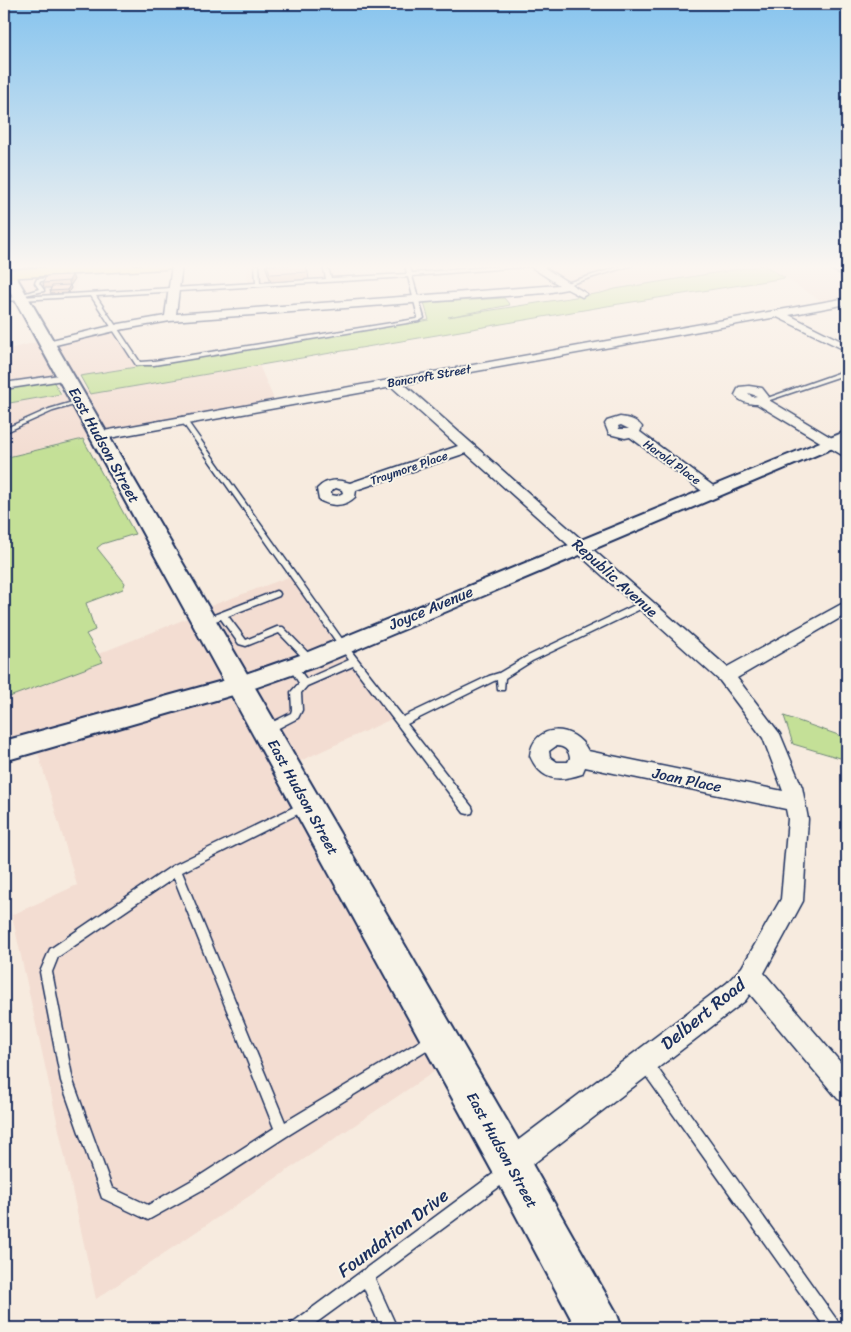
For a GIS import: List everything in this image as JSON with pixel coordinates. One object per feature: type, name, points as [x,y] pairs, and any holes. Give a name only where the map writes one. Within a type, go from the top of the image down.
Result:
[{"type":"main road","name":"East Hudson Street","points":[[35,327],[66,377],[266,730],[600,1328]]},
{"type":"street","points":[[47,344],[118,327]]},
{"type":"street","name":"Bancroft Street","points":[[98,436],[183,419],[395,383],[701,327]]},
{"type":"street","points":[[806,327],[847,348]]},
{"type":"street","points":[[4,386],[66,377]]},
{"type":"street","name":"Republic Avenue","points":[[395,383],[726,676],[770,734],[792,787],[794,802]]},
{"type":"street","points":[[761,400],[838,439],[847,452]]},
{"type":"street","name":"Harold Place","points":[[633,433],[711,491]]},
{"type":"street","name":"Joyce Avenue","points":[[4,751],[240,685],[310,660],[838,439]]},
{"type":"street","name":"Traymore Place","points":[[349,488],[469,447]]},
{"type":"street","points":[[726,676],[847,607]]},
{"type":"street","name":"Joan Place","points":[[580,758],[794,802]]},
{"type":"street","name":"Delbert Road","points":[[511,1166],[736,992],[750,976],[792,901],[798,819],[794,802]]},
{"type":"street","points":[[750,976],[847,1090]]},
{"type":"lane","points":[[113,328],[138,364],[373,327]]},
{"type":"lane","points":[[761,400],[847,372]]},
{"type":"lane","points":[[4,431],[51,410],[79,402]]},
{"type":"lane","points":[[183,419],[342,645],[468,810]]},
{"type":"lane","points":[[204,622],[276,594]]},
{"type":"lane","points":[[259,600],[266,609]]},
{"type":"lane","points":[[402,722],[492,678],[501,676],[529,659],[644,604]]},
{"type":"lane","points":[[244,606],[251,615]]},
{"type":"lane","points":[[223,615],[242,642],[246,643],[278,626],[310,660]]},
{"type":"lane","points":[[266,730],[295,715],[297,710],[296,692],[304,684],[355,661]]},
{"type":"lane","points":[[292,666],[304,684]]},
{"type":"lane","points":[[501,676],[501,688]]},
{"type":"lane","points":[[307,804],[176,870],[54,953],[46,972],[67,1081],[107,1192],[148,1212],[206,1180],[282,1131],[438,1036]]},
{"type":"lane","points":[[176,870],[282,1131]]},
{"type":"lane","points":[[644,1062],[834,1328]]},
{"type":"lane","name":"Foundation Drive","points":[[297,1328],[511,1166]]},
{"type":"lane","points":[[366,1276],[389,1328]]},
{"type":"shaded area","points":[[112,328],[141,366],[4,389],[4,350],[46,340],[48,344]]},
{"type":"shaded area","points":[[259,365],[276,404],[62,443],[4,458],[4,404],[86,389],[90,394]]},
{"type":"shaded area","points":[[297,574],[398,716],[287,767],[453,1059],[96,1299],[12,915],[77,885],[36,746],[4,753],[4,699],[102,662],[98,654],[183,620],[213,605]]},
{"type":"green space","points":[[384,327],[483,327],[90,394],[80,376]]},
{"type":"green space","points":[[53,381],[61,394],[4,404],[4,389]]},
{"type":"green space","points":[[83,439],[135,534],[102,544],[97,548],[125,583],[123,589],[86,603],[95,630],[86,634],[103,662],[4,699],[4,458]]},
{"type":"green space","points":[[784,716],[847,738],[847,760],[793,744]]}]
